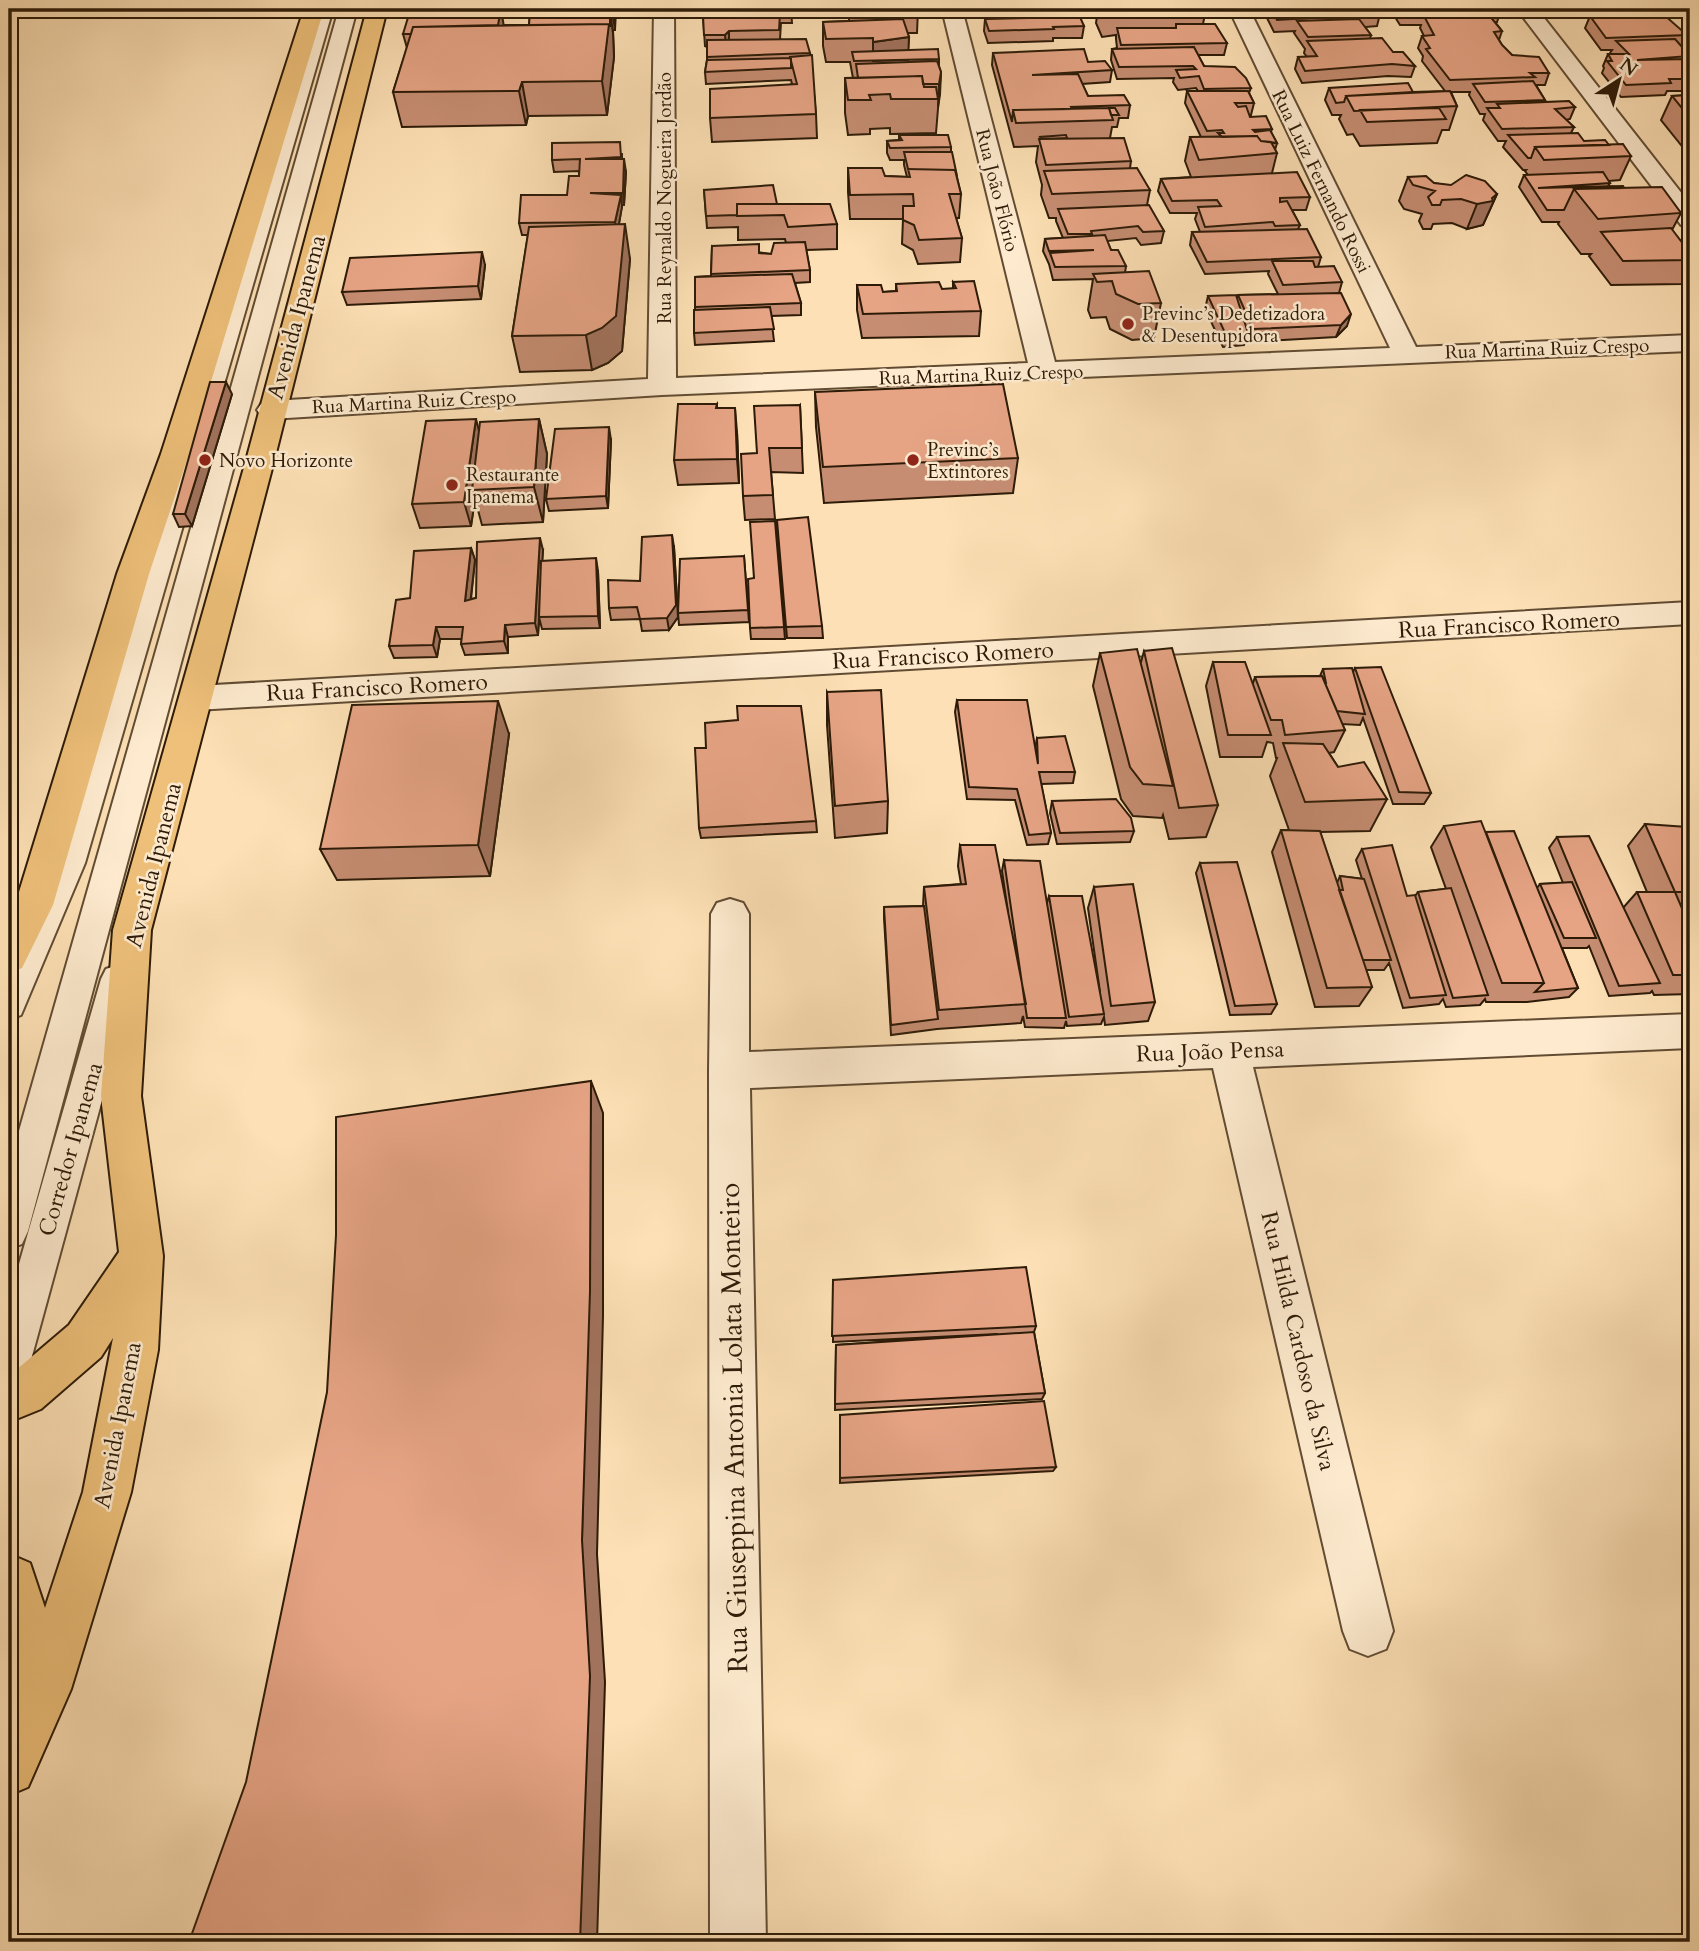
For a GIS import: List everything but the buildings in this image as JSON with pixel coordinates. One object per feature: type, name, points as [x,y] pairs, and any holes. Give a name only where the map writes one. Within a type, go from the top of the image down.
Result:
[{"type":"main road","points":[[9,957],[34,905],[133,574],[175,454],[314,9]]},
{"type":"main road","name":"Avenida Ipanema","points":[[9,1768],[45,1689],[107,1492],[135,1350],[141,1256],[121,1096],[132,930],[261,457],[271,410],[377,9]]},
{"type":"main road","points":[[9,1399],[25,1393],[85,1341],[141,1256]]},
{"type":"main road","points":[[9,1579],[12,1581],[45,1689]]},
{"type":"street","name":"Rua Reynaldo Nogueira Jordão","points":[[662,387],[664,9]]},
{"type":"street","name":"Rua João Flório","points":[[952,9],[1044,371]]},
{"type":"street","name":"Rua Luiz Fernando Rossi","points":[[1238,9],[1406,353]]},
{"type":"street","points":[[1528,9],[1690,220]]},
{"type":"street","name":"Rua Martina Ruiz Crespo","points":[[271,410],[662,387],[1406,353],[1690,343]]},
{"type":"street","name":"Rua Francisco Romero","points":[[196,698],[1690,613]]},
{"type":"street","name":"Rua Giuseppina Antonia Lolata Monteiro","points":[[730,914],[729,1071],[738,1942]]},
{"type":"street","name":"Rua João Pensa","points":[[729,1071],[1690,1031]]},
{"type":"street","name":"Rua Hilda Cardoso da Silva","points":[[1229,1050],[1368,1631]]},
{"type":"lane","points":[[9,1005],[68,863],[324,9]]},
{"type":"lane","points":[[9,1231],[348,9]]},
{"type":"lane","points":[[9,976],[34,905]]},
{"type":"lane","name":"Corredor Ipanema","points":[[9,1367],[132,930]]},
{"type":"place","name":"Previnc’s Dedetizadora & Desentupidora","points":[[1128,324]]},
{"type":"place","name":"Novo Horizonte","points":[[205,460]]},
{"type":"place","name":"Previnc’s Extintores","points":[[913,460]]},
{"type":"place","name":"Restaurante Ipanema","points":[[452,485]]}]
